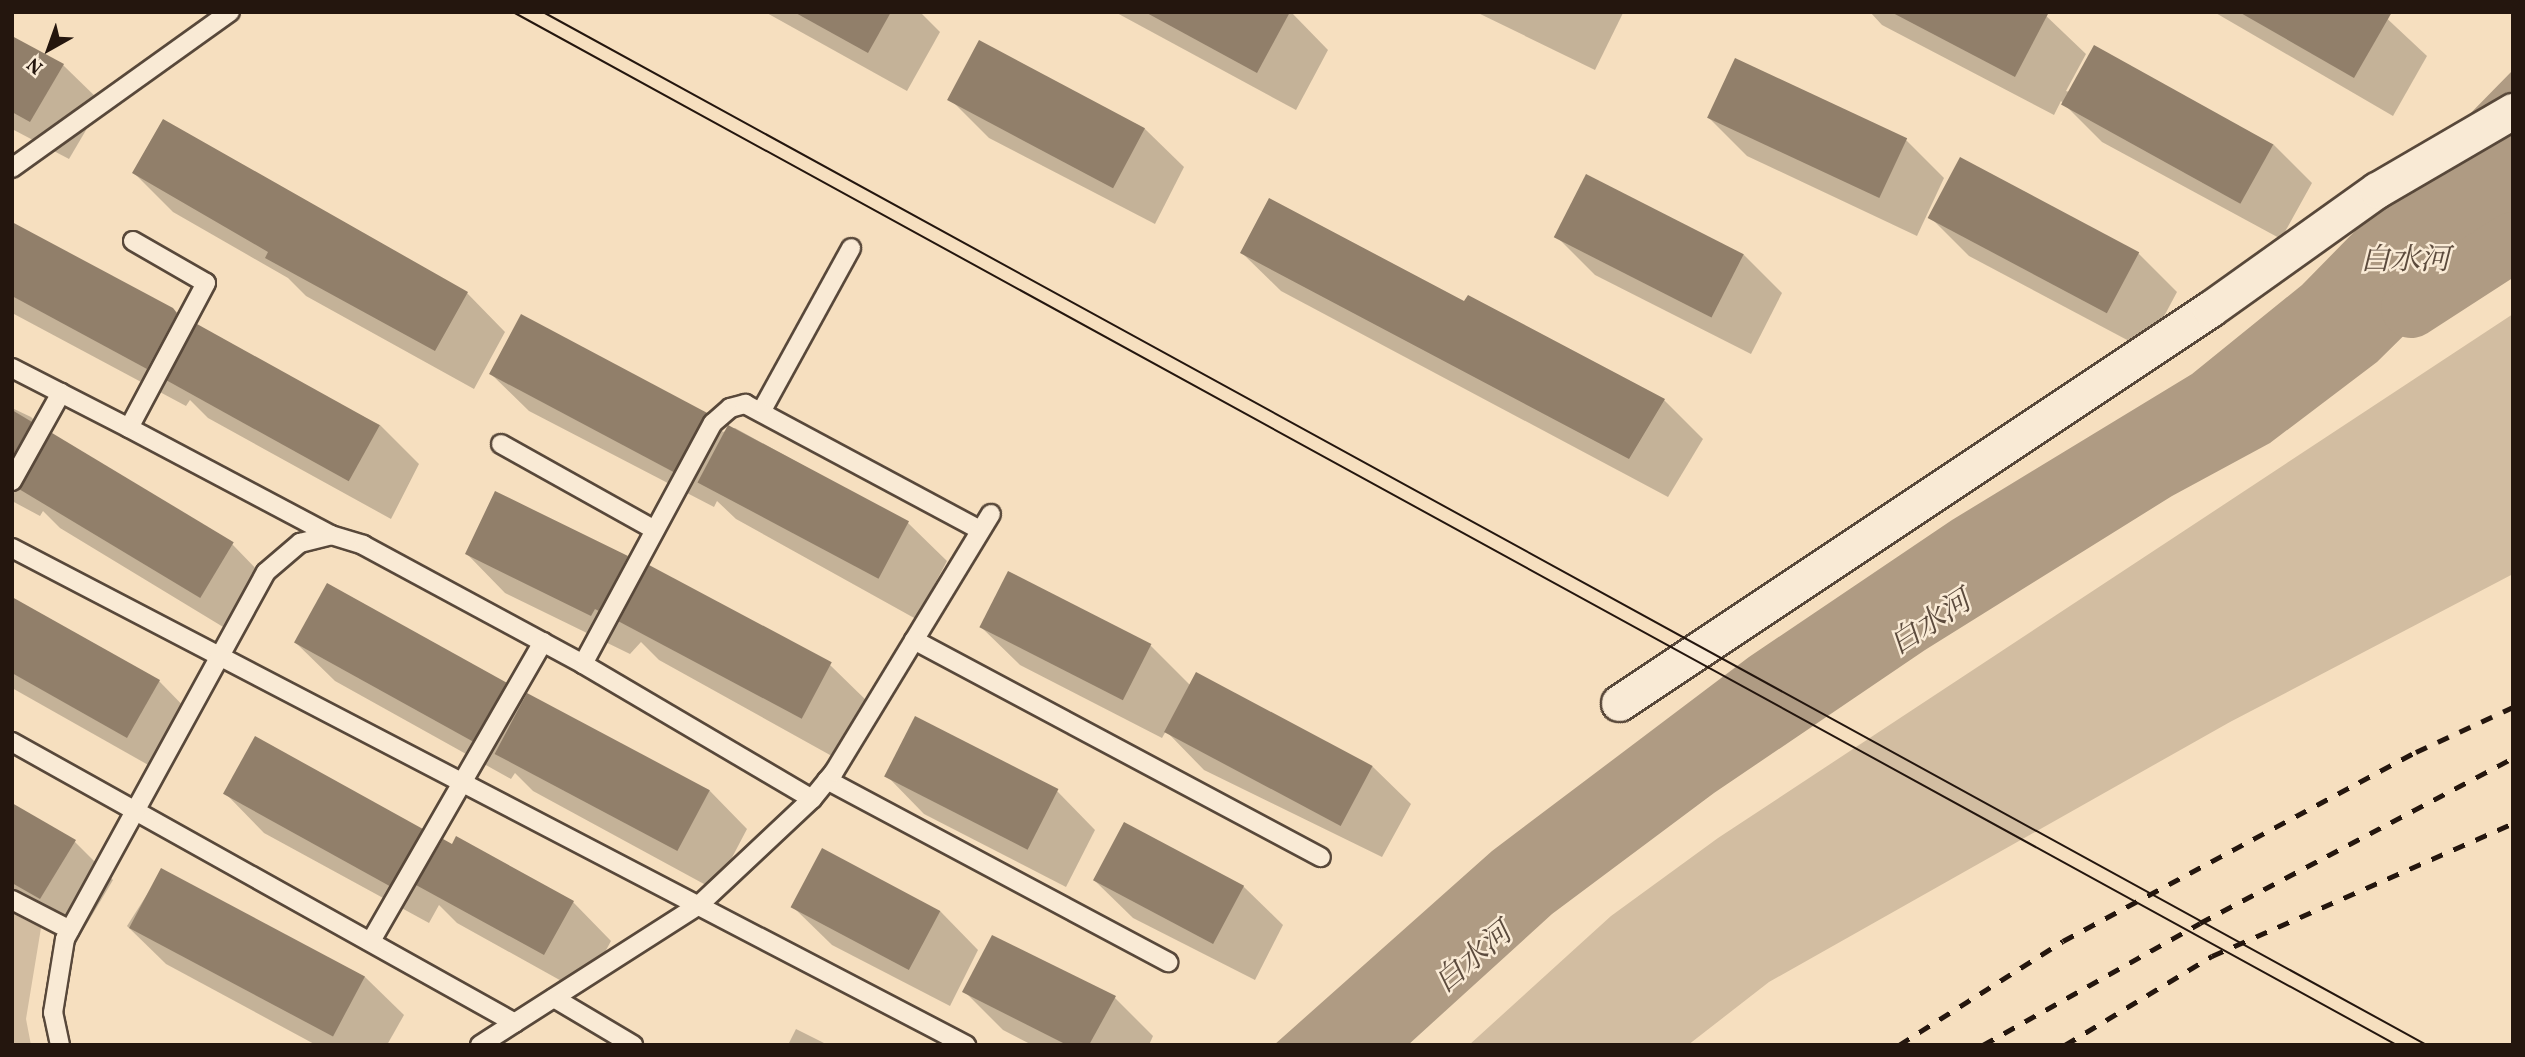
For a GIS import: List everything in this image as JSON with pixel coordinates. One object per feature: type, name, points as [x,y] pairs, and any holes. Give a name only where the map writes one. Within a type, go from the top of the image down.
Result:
[{"type":"street","points":[[1619,703],[2210,309],[2377,190],[2513,111]]},
{"type":"lane","points":[[12,168],[230,12]]},
{"type":"lane","points":[[129,428],[206,283],[133,241]]},
{"type":"lane","points":[[761,412],[851,248]]},
{"type":"lane","points":[[12,368],[331,536],[363,545],[583,664],[812,799]]},
{"type":"lane","points":[[12,481],[61,393]]},
{"type":"lane","points":[[583,664],[713,423],[730,408],[745,404],[981,530]]},
{"type":"lane","points":[[501,444],[655,530]]},
{"type":"lane","points":[[480,1045],[699,905],[812,799],[827,780],[991,513]]},
{"type":"lane","points":[[60,1045],[53,1013],[70,930],[266,572],[300,543],[331,536]]},
{"type":"lane","points":[[12,548],[965,1045]]},
{"type":"lane","points":[[914,640],[1321,857]]},
{"type":"lane","points":[[371,941],[543,642]]},
{"type":"lane","points":[[12,743],[515,1023]]},
{"type":"lane","points":[[827,780],[1168,962]]},
{"type":"lane","points":[[12,900],[70,930]]},
{"type":"lane","points":[[554,998],[633,1045]]},
{"type":"shaded area","points":[[2513,314],[2513,574],[2230,722],[1769,982],[1688,1045],[1469,1045],[1611,916],[1718,838]]},
{"type":"shaded area","points":[[12,913],[41,928],[26,1019],[31,1045],[12,1045]]},
{"type":"water","name":"白水河","points":[[2513,70],[2513,228],[2377,362],[2270,443],[2172,496],[1925,650],[1714,793],[1552,914],[1408,1045],[1274,1045],[1492,851],[1749,657],[1952,520],[2192,374],[2302,285]]},
{"type":"building","points":[[794,12],[891,12],[868,53]]},
{"type":"building","points":[[1145,12],[1290,12],[1257,73]]},
{"type":"building","points":[[1891,12],[2049,12],[2015,77]]},
{"type":"building","points":[[2239,12],[2392,12],[2354,78]]},
{"type":"building","points":[[12,36],[64,64],[30,122],[12,112]]},
{"type":"building","points":[[979,40],[1145,128],[1113,188],[947,100]]},
{"type":"building","points":[[2094,45],[2273,144],[2240,204],[2061,104]]},
{"type":"building","points":[[1735,58],[1907,138],[1879,198],[1707,118]]},
{"type":"building","points":[[163,119],[468,292],[435,351],[265,258],[268,252],[132,173]]},
{"type":"building","points":[[1960,157],[2139,252],[2107,313],[1928,218]]},
{"type":"building","points":[[1586,174],[1744,254],[1711,318],[1554,237]]},
{"type":"building","points":[[1269,198],[1464,301],[1468,295],[1665,399],[1629,459],[1240,253]]},
{"type":"building","points":[[12,222],[173,308],[177,313],[147,369],[12,296]]},
{"type":"building","points":[[521,314],[707,413],[675,473],[489,374]]},
{"type":"building","points":[[197,324],[380,425],[349,481],[166,380]]},
{"type":"building","points":[[12,410],[32,422],[12,457]]},
{"type":"building","points":[[728,425],[909,521],[878,579],[697,482]]},
{"type":"building","points":[[52,433],[234,542],[200,598],[19,489]]},
{"type":"building","points":[[495,491],[628,556],[599,611],[595,609],[591,616],[465,554]]},
{"type":"building","points":[[649,565],[832,662],[802,719],[619,622]]},
{"type":"building","points":[[1008,571],[1151,644],[1123,700],[979,627]]},
{"type":"building","points":[[327,583],[506,682],[473,742],[294,642]]},
{"type":"building","points":[[12,597],[160,680],[127,738],[12,673]]},
{"type":"building","points":[[1196,672],[1373,766],[1341,826],[1164,732]]},
{"type":"building","points":[[527,693],[710,790],[677,851],[495,754]]},
{"type":"building","points":[[915,716],[1058,789],[1028,850],[884,777]]},
{"type":"building","points":[[255,736],[423,829],[391,887],[223,794]]},
{"type":"building","points":[[12,803],[76,840],[40,899],[12,883]]},
{"type":"building","points":[[1124,822],[1244,886],[1213,944],[1093,880]]},
{"type":"building","points":[[456,836],[574,901],[544,955],[416,885],[443,839],[452,844]]},
{"type":"building","points":[[822,848],[940,911],[909,970],[791,907]]},
{"type":"building","points":[[161,868],[365,976],[333,1036],[129,928]]},
{"type":"building","points":[[992,935],[1116,996],[1089,1045],[1067,1045],[962,992]]},
{"type":"waterway","name":"白水河","points":[[2411,308],[2513,242]]},
{"type":"tram line","points":[[513,12],[2397,1045]]},
{"type":"tram line","points":[[543,12],[2427,1045]]},
{"type":"railway","points":[[1899,1045],[2063,941],[2416,752],[2513,707]]},
{"type":"railway","points":[[1983,1045],[2200,923],[2513,758]]},
{"type":"railway","points":[[2065,1045],[2212,956],[2513,823]]}]
